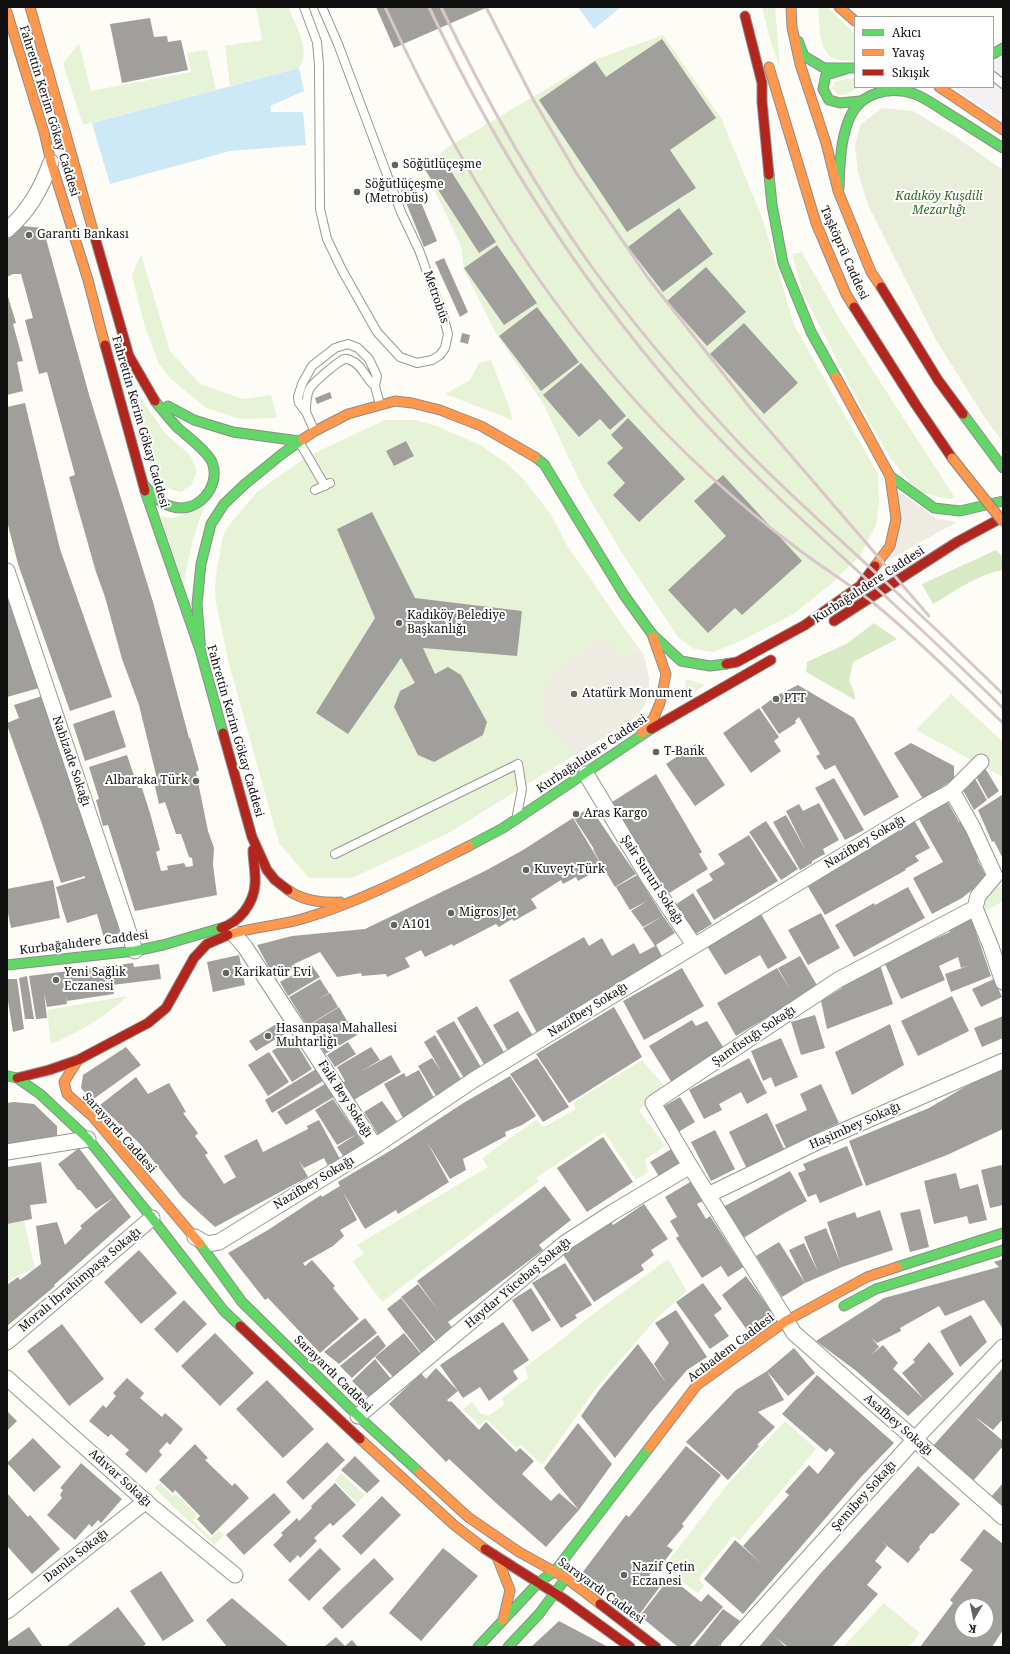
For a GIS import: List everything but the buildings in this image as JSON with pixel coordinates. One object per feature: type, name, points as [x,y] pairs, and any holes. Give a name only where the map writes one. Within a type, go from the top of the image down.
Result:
[{"type":"main road","name":"Fahrettin Kerim Gökay Caddesi","points":[[30,7],[129,356],[138,373],[166,415],[211,460],[214,474],[212,487],[206,497],[197,504],[181,509],[170,507],[156,499],[142,482]]},
{"type":"main road","name":"Taşköprü Caddesi","points":[[791,7],[792,27],[800,64],[826,143],[838,191],[871,272],[938,380],[1003,468]]},
{"type":"main road","points":[[839,7],[854,20]]},
{"type":"main road","points":[[744,11],[761,41]]},
{"type":"main road","points":[[201,653],[197,604],[201,564],[211,524],[224,504],[245,484],[299,441],[315,431],[348,414],[394,401],[412,403],[440,410],[481,426],[531,454],[544,464],[624,595],[652,634],[681,661],[710,666],[737,662],[805,625],[860,586],[890,546],[896,519],[890,476],[811,332],[783,263],[772,205],[762,102],[762,83],[744,11]]},
{"type":"main road","name":"Fahrettin Kerim Gökay Caddesi","points":[[8,19],[44,132],[51,162],[88,280],[142,482],[201,653],[252,837],[266,870],[275,880],[292,892],[314,901],[327,903],[351,901]]},
{"type":"main road","points":[[792,27],[804,56],[824,68],[851,69]]},
{"type":"main road","points":[[994,53],[1003,48]]},
{"type":"main road","name":"Taşköprü Caddesi","points":[[766,56],[816,222],[846,294],[916,405],[952,458],[1003,522]]},
{"type":"main road","points":[[851,69],[826,75],[823,89],[829,100],[840,103],[860,101]]},
{"type":"main road","points":[[940,88],[1003,130]]},
{"type":"main road","points":[[838,191],[844,137],[852,112],[860,101],[870,95],[883,91],[895,90],[912,93],[930,102],[1003,148]]},
{"type":"main road","points":[[153,396],[194,420],[226,430],[299,441]]},
{"type":"main road","points":[[890,476],[934,508],[960,511],[1003,501]]},
{"type":"main road","name":"Kurbağalıdere Caddesi","points":[[827,626],[953,545],[1003,516]]},
{"type":"main road","points":[[641,735],[654,717],[660,703],[666,674],[652,634]]},
{"type":"main road","name":"Kurbağalıdere Caddesi","points":[[183,975],[194,958],[207,944],[221,937],[233,933],[269,927],[302,919],[351,901],[414,874],[503,828],[586,774],[641,735],[778,656]]},
{"type":"main road","name":"Fahrettin Kerim Gökay Caddesi","points":[[163,945],[225,927],[234,923],[242,916],[255,887],[252,837]]},
{"type":"main road","points":[[163,945],[171,948],[174,952]]},
{"type":"main road","name":"Kurbağalıdere Caddesi","points":[[7,965],[77,956],[135,951],[163,945]]},
{"type":"main road","points":[[179,962],[183,975]]},
{"type":"main road","name":"Sarayardı Caddesi","points":[[17,1078],[49,1070],[78,1060],[148,1023],[166,1008],[175,994],[183,975]]},
{"type":"main road","name":"Sarayardı Caddesi","points":[[78,1060],[64,1082],[67,1094],[92,1118],[192,1234],[242,1302],[358,1416],[468,1517],[519,1552],[555,1571],[568,1575],[656,1647]]},
{"type":"main road","name":"Sarayardı Caddesi","points":[[7,1076],[17,1078],[40,1094],[88,1139],[152,1218],[224,1311],[454,1525],[496,1557],[585,1613],[630,1647]]},
{"type":"main road","name":"Acıbadem Caddesi","points":[[478,1647],[538,1583],[555,1571],[697,1385],[792,1330],[867,1277],[1003,1233]]},
{"type":"main road","points":[[835,1311],[876,1289],[1003,1250]]},
{"type":"main road","points":[[496,1557],[510,1590],[502,1622]]},
{"type":"main road","points":[[508,1647],[539,1614],[568,1575]]},
{"type":"main road","points":[[539,1614],[552,1612]]},
{"type":"main road","points":[[565,1612],[585,1613]]},
{"type":"street","points":[[7,230],[28,208],[41,187],[51,162]]},
{"type":"street","name":"Nabizade Sokağı","points":[[7,571],[135,951]]},
{"type":"street","name":"Nazifbey Sokağı","points":[[192,1234],[207,1244],[219,1242],[375,1146],[475,1079],[694,945],[952,791],[981,762]]},
{"type":"street","name":"Şair Sururi Sokağı","points":[[586,774],[650,880],[694,945]]},
{"type":"street","points":[[952,791],[973,828],[996,876],[978,896],[975,908],[997,944],[1003,982]]},
{"type":"street","name":"Şamfıstığı Sokağı","points":[[792,1330],[708,1196],[653,1103],[838,980],[975,908]]},
{"type":"street","name":"Faik Bey Sokağı","points":[[233,933],[245,947],[375,1146]]},
{"type":"street","name":"Haşimbey Sokağı","points":[[708,1196],[815,1143],[1003,1061]]},
{"type":"street","points":[[7,1152],[88,1139]]},
{"type":"street","name":"Haydar Yücebaş Sokağı","points":[[358,1416],[565,1243],[613,1212],[690,1166]]},
{"type":"street","name":"Moralı İbrahimpaşa Sokağı","points":[[7,1342],[152,1218]]},
{"type":"street","name":"Asafbey Sokağı","points":[[792,1330],[1003,1517]]},
{"type":"street","name":"Şemibey Sokağı","points":[[728,1647],[915,1439],[1003,1347]]},
{"type":"street","name":"Adıvar Sokağı","points":[[7,1378],[146,1501],[235,1575]]},
{"type":"street","name":"Damla Sokağı","points":[[7,1611],[146,1501]]},
{"type":"lane","name":"Metrobüs","points":[[304,7],[317,42],[320,209],[327,238],[342,270],[377,332],[400,357],[417,363],[432,360],[440,355],[445,348],[448,334],[444,319],[419,250],[401,212],[338,44],[322,7]]},
{"type":"lane","points":[[994,77],[1003,84]]},
{"type":"lane","points":[[315,431],[306,412],[299,403],[298,397],[302,384],[312,366],[335,348],[348,344],[358,348],[369,359],[377,376],[375,386],[380,405]]},
{"type":"lane","points":[[306,412],[308,394],[311,387],[341,360],[350,360],[358,365],[363,369],[369,381],[375,386]]},
{"type":"lane","points":[[299,441],[327,485],[315,490]]},
{"type":"lane","points":[[335,854],[518,764],[522,789],[516,819]]},
{"type":"shaded area","points":[[1003,56],[1003,120],[955,88],[994,88],[994,61]]},
{"type":"shaded area","points":[[900,492],[937,519],[957,522],[887,561]]},
{"type":"shaded area","points":[[608,635],[622,658],[639,649],[644,656],[649,680],[645,704],[636,717],[574,756],[544,719],[545,683],[551,673]]},
{"type":"green space","points":[[256,7],[288,7],[301,38],[304,54],[303,61],[299,68],[230,86],[225,46],[262,40]]},
{"type":"green space","points":[[762,7],[775,7],[780,68],[770,39]]},
{"type":"green space","points":[[818,7],[827,7],[854,33],[854,62],[839,60],[827,53],[823,46]]},
{"type":"green space","points":[[663,35],[721,118],[762,217],[794,325],[878,474],[879,504],[876,525],[860,556],[832,583],[795,613],[743,640],[714,652],[694,649],[678,637],[622,553],[582,486],[544,405],[497,335],[464,270],[461,246],[424,168],[448,147],[597,59]]},
{"type":"green space","points":[[79,43],[91,91],[191,72],[187,53],[207,50],[216,90],[83,125],[63,64]]},
{"type":"green space","points":[[854,78],[854,88],[858,88],[844,95],[838,95],[832,88],[836,81]]},
{"type":"green space","name":"Kadıköy Kuşdili Mezarlığı","points":[[882,108],[913,111],[953,135],[1003,170],[1003,442],[985,418],[936,340],[868,205],[858,172],[855,146],[860,125]]},
{"type":"green space","points":[[802,252],[839,318],[955,498],[947,499],[923,493],[909,482],[890,457],[861,407],[803,293],[792,254]]},
{"type":"green space","points":[[141,254],[170,351],[200,384],[243,399],[271,395],[277,418],[241,419],[206,408],[171,379],[159,364],[145,327],[132,276]]},
{"type":"green space","points":[[491,360],[510,409],[512,420],[445,394],[470,380],[479,363]]},
{"type":"green space","points":[[128,380],[165,433],[190,455],[197,471],[192,484],[181,492],[172,490],[164,483],[157,471],[139,422]]},
{"type":"green space","points":[[385,420],[415,420],[437,426],[482,446],[506,463],[523,479],[550,513],[568,547],[644,656],[649,686],[645,704],[636,717],[447,834],[352,878],[309,878],[279,843],[229,664],[216,603],[215,586],[217,569],[223,536],[230,524],[257,492],[308,456]]},
{"type":"green space","points":[[204,507],[192,545],[184,585],[160,516],[173,518]]},
{"type":"green space","points":[[996,550],[1003,557],[1003,570],[975,579],[933,604],[922,584]]},
{"type":"green space","points":[[874,623],[897,639],[853,662],[849,680],[854,692],[855,700],[806,672],[807,662],[848,643]]},
{"type":"green space","points":[[686,679],[705,685],[684,699]]},
{"type":"green space","points":[[951,694],[1003,742],[1003,777],[916,730]]},
{"type":"green space","points":[[998,877],[1003,892],[1003,901],[981,914],[983,895]]},
{"type":"green space","points":[[127,996],[101,1018],[72,1035],[51,1044],[47,1010]]},
{"type":"green space","points":[[642,1060],[666,1088],[639,1110],[665,1146],[645,1160],[648,1172],[636,1180],[604,1132],[536,1178],[539,1181],[382,1302],[353,1262],[364,1253],[357,1245],[488,1167],[482,1158],[536,1120],[544,1127],[576,1109],[573,1103]]},
{"type":"green space","points":[[24,1221],[35,1269],[18,1275],[7,1282],[7,1224]]},
{"type":"green space","points":[[668,1259],[687,1291],[655,1320],[597,1387],[542,1465],[521,1445],[516,1448],[487,1420],[479,1425],[463,1409],[472,1402],[480,1413],[488,1416],[504,1405],[502,1398],[528,1378],[525,1367]]},
{"type":"green space","points":[[785,1421],[816,1449],[740,1540],[733,1536],[699,1579],[704,1586],[698,1593],[663,1568],[727,1485]]},
{"type":"green space","points":[[341,1473],[365,1495],[357,1503],[335,1481]]},
{"type":"green space","points":[[160,1483],[173,1496],[176,1494],[197,1515],[193,1520],[211,1538],[219,1530],[224,1535],[214,1545],[154,1488]]},
{"type":"green space","points":[[884,1603],[920,1633],[909,1647],[843,1647]]},
{"type":"water","points":[[578,7],[621,7],[594,29]]},
{"type":"water","points":[[299,68],[304,91],[270,106],[271,112],[303,112],[306,145],[230,151],[110,184],[92,123]]},
{"type":"railway","points":[[385,7],[449,135],[485,197],[524,258],[565,316],[610,372],[658,425],[720,485],[786,540],[857,590],[893,619],[1003,723]]},
{"type":"railway","points":[[429,7],[456,63],[486,118],[550,224],[584,274],[621,324],[660,372],[721,441],[1003,708]]},
{"type":"railway","points":[[441,7],[492,106],[548,202],[606,287],[661,356],[756,460],[1003,694]]},
{"type":"railway","points":[[486,7],[534,101],[577,174],[648,278],[751,409],[929,616]]},
{"type":"traffic: fast","points":[[798,41],[804,56],[824,68],[854,68]]},
{"type":"traffic: fast","points":[[994,53],[1003,48]]},
{"type":"traffic: fast","points":[[846,69],[826,75],[823,89],[829,100],[840,103],[860,101]]},
{"type":"traffic: fast","points":[[839,188],[843,138],[848,122],[853,112],[866,98],[885,91],[895,90],[915,94],[932,103],[1003,148]]},
{"type":"traffic: fast","points":[[769,175],[772,205],[783,263],[811,332],[836,377]]},
{"type":"traffic: fast","points":[[144,485],[152,495],[162,503],[180,508],[189,507],[197,503],[210,490],[213,481],[214,471],[210,458],[176,426],[155,401]]},
{"type":"traffic: fast","points":[[168,406],[194,420],[233,432],[299,441]]},
{"type":"traffic: fast","points":[[963,414],[1003,468]]},
{"type":"traffic: fast","points":[[201,653],[197,604],[201,564],[211,524],[224,504],[245,484],[303,439]]},
{"type":"traffic: fast","points":[[535,457],[544,464],[624,595],[652,634],[681,661],[710,666],[726,664]]},
{"type":"traffic: fast","points":[[890,476],[934,508],[960,511],[1003,501]]},
{"type":"traffic: fast","points":[[145,491],[201,653],[223,733]]},
{"type":"traffic: fast","points":[[469,846],[503,828],[651,729]]},
{"type":"traffic: fast","points":[[7,965],[135,951],[163,945],[221,928]]},
{"type":"traffic: fast","points":[[8,1076],[17,1078],[40,1094],[88,1139],[152,1218],[224,1311],[240,1326]]},
{"type":"traffic: fast","points":[[897,1267],[1003,1233]]},
{"type":"traffic: fast","points":[[200,1244],[242,1302],[358,1416],[420,1473]]},
{"type":"traffic: fast","points":[[844,1306],[876,1289],[1003,1250]]},
{"type":"traffic: fast","points":[[478,1647],[538,1583],[555,1571],[649,1448]]},
{"type":"traffic: fast","points":[[508,1647],[539,1614],[563,1582]]},
{"type":"traffic: slow","points":[[30,7],[94,234]]},
{"type":"traffic: slow","points":[[791,7],[792,27],[800,64],[826,143],[838,191],[871,272],[881,287]]},
{"type":"traffic: slow","points":[[839,7],[854,20]]},
{"type":"traffic: slow","points":[[7,12],[44,132],[51,162],[88,280],[105,345]]},
{"type":"traffic: slow","points":[[769,67],[816,223],[846,294],[854,307]]},
{"type":"traffic: slow","points":[[940,88],[1003,130]]},
{"type":"traffic: slow","points":[[836,377],[890,476],[896,519],[890,546],[875,566]]},
{"type":"traffic: slow","points":[[303,439],[348,414],[395,401],[412,403],[440,410],[481,426],[535,457]]},
{"type":"traffic: slow","points":[[952,458],[1003,522]]},
{"type":"traffic: slow","points":[[642,733],[654,717],[660,703],[666,674],[653,637]]},
{"type":"traffic: slow","points":[[228,935],[302,919],[324,912],[366,896],[469,846]]},
{"type":"traffic: slow","points":[[288,890],[306,899],[326,902],[340,902]]},
{"type":"traffic: slow","points":[[78,1060],[64,1082],[67,1094],[93,1117],[200,1244]]},
{"type":"traffic: slow","points":[[649,1448],[697,1385],[786,1321],[867,1277],[897,1267]]},
{"type":"traffic: slow","points":[[360,1439],[454,1525],[485,1549]]},
{"type":"traffic: slow","points":[[420,1473],[468,1517],[519,1552],[566,1578],[600,1604]]},
{"type":"traffic: slow","points":[[497,1557],[510,1590],[503,1620]]},
{"type":"traffic: jam","points":[[745,16],[762,83],[762,102],[769,175]]},
{"type":"traffic: jam","points":[[94,234],[129,356],[155,401]]},
{"type":"traffic: jam","points":[[881,287],[938,380],[963,414]]},
{"type":"traffic: jam","points":[[854,307],[916,405],[952,458]]},
{"type":"traffic: jam","points":[[105,345],[145,491]]},
{"type":"traffic: jam","points":[[834,621],[957,542],[1003,517]]},
{"type":"traffic: jam","points":[[726,664],[737,662],[805,625],[860,586],[875,566]]},
{"type":"traffic: jam","points":[[651,729],[771,660]]},
{"type":"traffic: jam","points":[[223,733],[252,837],[267,870],[275,880],[288,890]]},
{"type":"traffic: jam","points":[[221,928],[234,922],[249,905],[252,898],[255,880],[253,850]]},
{"type":"traffic: jam","points":[[17,1078],[49,1070],[78,1060],[148,1023],[166,1008],[194,958],[207,944],[228,935]]},
{"type":"traffic: jam","points":[[240,1326],[360,1439]]},
{"type":"traffic: jam","points":[[485,1549],[564,1599],[630,1647]]},
{"type":"traffic: jam","points":[[600,1604],[656,1647]]},
{"type":"place","name":"Söğütlüçeşme","points":[[395,165]]},
{"type":"place","name":"Söğütlüçeşme (Metrobüs)","points":[[357,192]]},
{"type":"place","name":"Garanti Bankası","points":[[29,235]]},
{"type":"place","name":"Kadıköy Belediye Başkanlığı","points":[[399,623]]},
{"type":"place","name":"Atatürk Monument","points":[[574,694]]},
{"type":"place","name":"PTT","points":[[776,699]]},
{"type":"place","name":"T-Bank","points":[[656,752]]},
{"type":"place","name":"Albaraka Türk","points":[[196,781]]},
{"type":"place","name":"Aras Kargo","points":[[576,814]]},
{"type":"place","name":"Kuveyt Türk","points":[[526,870]]},
{"type":"place","name":"Migros Jet","points":[[451,913]]},
{"type":"place","name":"A101","points":[[394,925]]},
{"type":"place","name":"Karikatür Evi","points":[[226,973]]},
{"type":"place","name":"Yeni Sağlık Eczanesi","points":[[56,980]]},
{"type":"place","name":"Hasanpaşa Mahallesi Muhtarlığı","points":[[268,1036]]},
{"type":"place","name":"Nazif Çetin Eczanesi","points":[[624,1575]]}]
